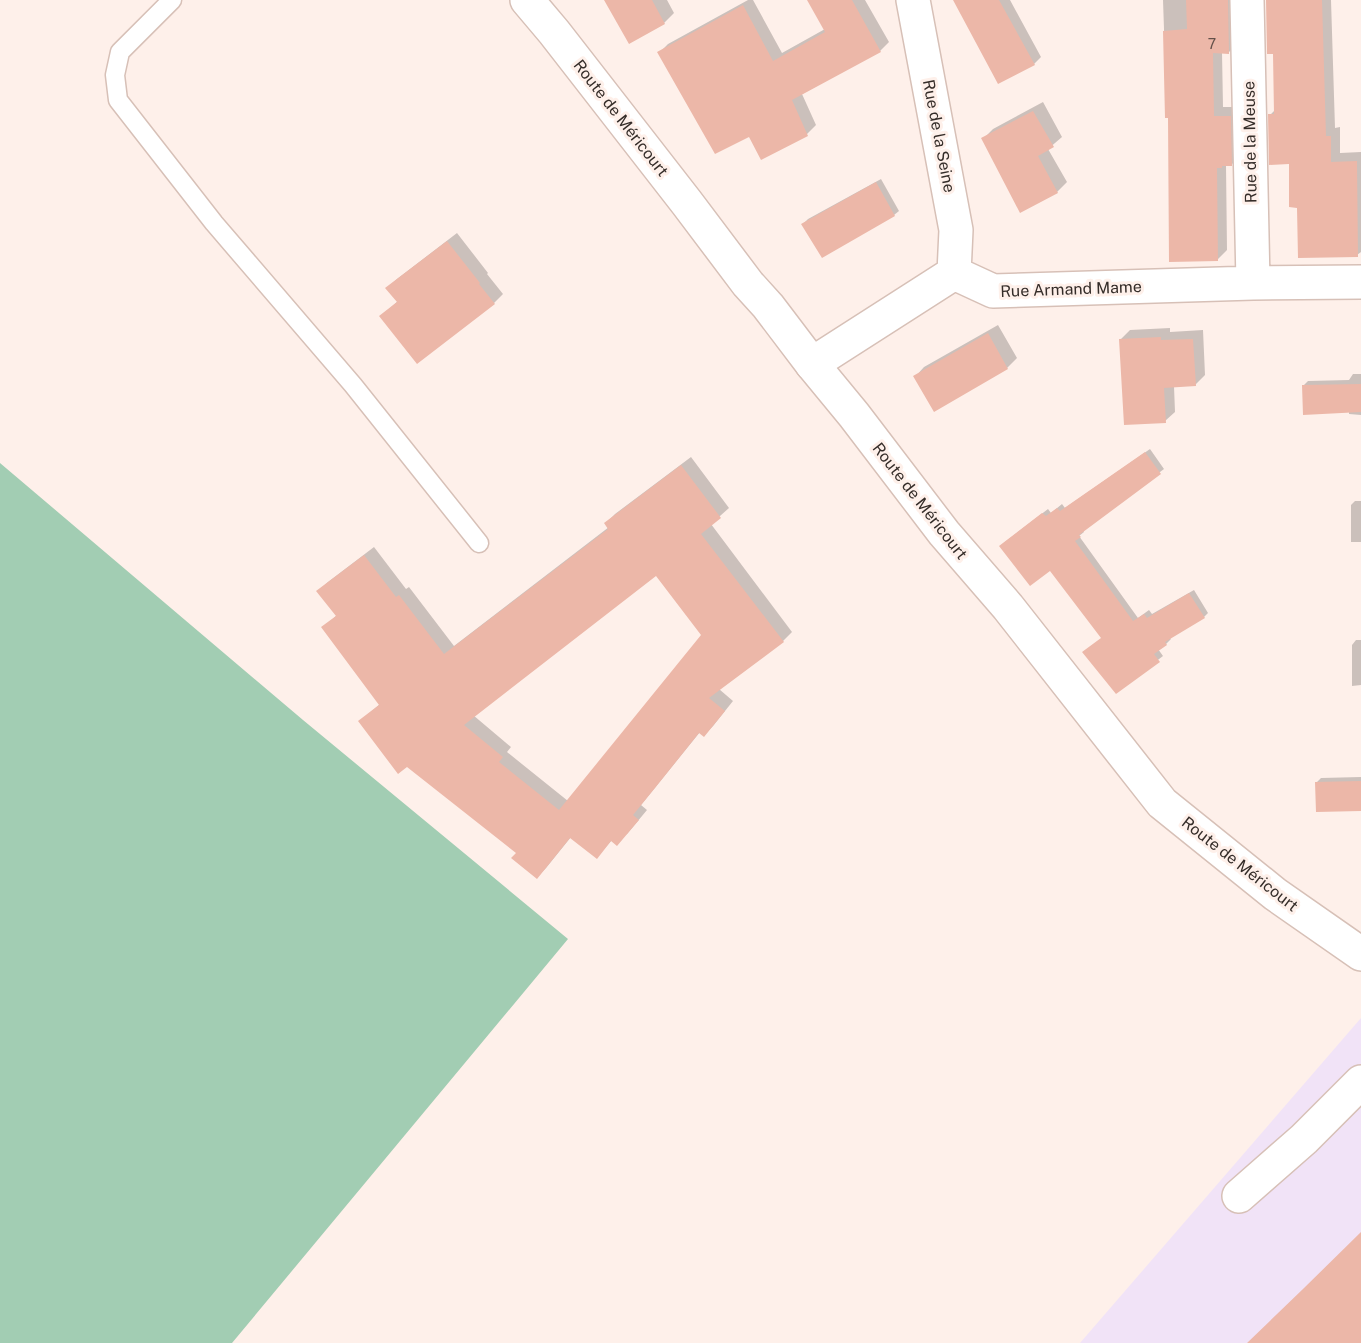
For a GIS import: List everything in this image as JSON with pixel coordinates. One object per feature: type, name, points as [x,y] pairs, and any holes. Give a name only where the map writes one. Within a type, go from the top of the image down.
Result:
[{"type":"street","name":"Route de Méricourt","points":[[527,0],[748,284],[854,415],[944,533],[1008,607],[1162,803],[1275,894],[1361,954]]},
{"type":"street","name":"Rue de la Seine","points":[[913,0],[956,230],[954,273]]},
{"type":"street","name":"Rue de la Meuse","points":[[1247,0],[1253,284]]},
{"type":"street","points":[[812,364],[954,273]]},
{"type":"street","name":"Rue Armand Mame","points":[[954,273],[993,291],[1361,282]]},
{"type":"street","points":[[1239,1196],[1361,1083]]},
{"type":"lane","points":[[172,0],[120,52],[115,75],[118,100],[214,223],[353,385],[479,543]]},
{"type":"shaded area","points":[[1361,1018],[1361,1343],[1080,1343]]},
{"type":"green space","points":[[0,463],[303,720],[568,939],[232,1343],[0,1343]]},
{"type":"building","points":[[604,0],[652,0],[665,24],[629,44]]},
{"type":"building","points":[[807,0],[852,0],[881,52],[792,100],[808,136],[761,160],[749,137],[715,154],[657,52],[743,5],[773,61],[825,32]]},
{"type":"building","points":[[953,0],[999,0],[1035,65],[998,84]]},
{"type":"building","points":[[1186,0],[1228,0],[1229,54],[1213,53],[1214,116],[1231,116],[1232,166],[1217,168],[1218,261],[1169,262],[1168,118],[1165,118],[1163,31],[1187,29]]},
{"type":"building","points":[[1266,0],[1322,0],[1326,136],[1331,136],[1331,162],[1357,161],[1358,257],[1298,258],[1297,208],[1289,207],[1289,164],[1269,165],[1268,114],[1274,114],[1273,54],[1267,54]]},
{"type":"building","points":[[1033,111],[1054,147],[1038,156],[1058,193],[1020,213],[981,138]]},
{"type":"building","points":[[876,182],[895,216],[822,258],[801,224]]},
{"type":"building","points":[[447,241],[495,304],[417,364],[379,316],[397,302],[385,288]]},
{"type":"building","points":[[988,333],[1008,369],[934,412],[913,376]]},
{"type":"building","points":[[1161,337],[1161,340],[1193,339],[1196,386],[1164,388],[1166,423],[1124,425],[1119,339]]},
{"type":"building","points":[[1361,384],[1361,412],[1303,415],[1302,385]]},
{"type":"building","points":[[1145,452],[1161,474],[1079,535],[1081,537],[1075,541],[1133,621],[1144,614],[1147,618],[1189,593],[1205,618],[1165,642],[1167,645],[1154,654],[1160,662],[1116,694],[1082,652],[1101,638],[1050,571],[1030,586],[999,546],[1042,513],[1046,516],[1057,508],[1060,511]]},
{"type":"building","points":[[681,465],[721,518],[701,534],[784,642],[709,698],[725,711],[704,737],[699,733],[633,815],[639,820],[617,846],[611,841],[597,859],[570,838],[537,879],[511,858],[516,853],[407,767],[398,774],[358,721],[379,705],[321,627],[336,616],[316,591],[364,555],[396,597],[399,595],[444,654],[608,529],[604,523]],"holes":[[[656,576],[701,635],[559,810],[499,762],[503,757],[464,725]]]},
{"type":"building","points":[[1361,781],[1361,811],[1316,812],[1315,782]]},
{"type":"building","points":[[1361,1232],[1361,1343],[1247,1343],[1303,1289]]}]
